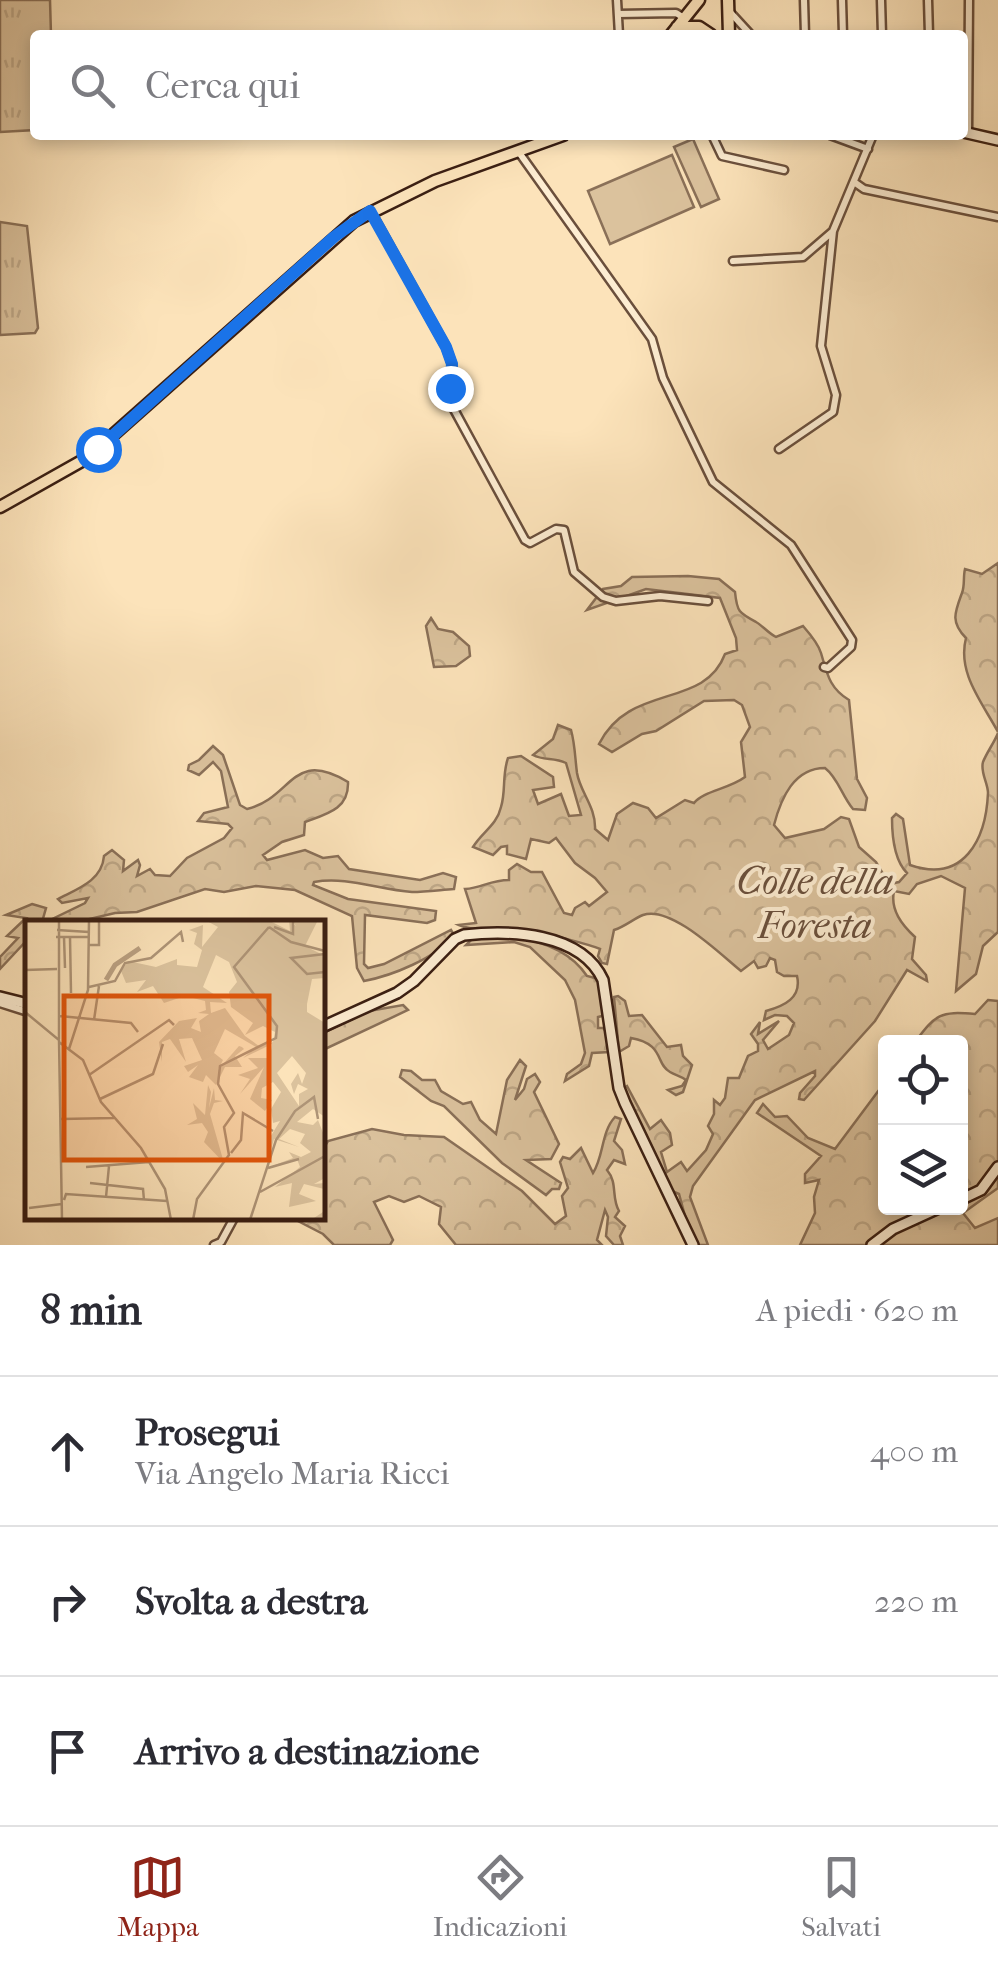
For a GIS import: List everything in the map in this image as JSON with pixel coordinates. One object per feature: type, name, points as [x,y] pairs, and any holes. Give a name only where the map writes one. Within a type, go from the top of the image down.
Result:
[{"type":"main road","points":[[674,30],[698,0]]},
{"type":"main road","points":[[686,15],[704,30]]},
{"type":"main road","points":[[680,30],[699,27]]},
{"type":"main road","points":[[968,132],[998,140]]},
{"type":"main road","points":[[0,507],[86,458],[334,237],[370,211],[435,181],[549,140]]},
{"type":"main road","points":[[325,1026],[398,993],[464,935],[544,938],[587,955],[603,980],[624,1104],[693,1245]]},
{"type":"main road","points":[[0,1000],[25,1004]]},
{"type":"main road","points":[[968,1196],[981,1190],[998,1167]]},
{"type":"main road","points":[[872,1245],[922,1215]]},
{"type":"street","points":[[617,0],[619,30]]},
{"type":"street","points":[[804,0],[805,30]]},
{"type":"street","points":[[842,0],[843,30]]},
{"type":"street","points":[[881,0],[882,30]]},
{"type":"street","points":[[928,0],[929,30]]},
{"type":"street","points":[[968,0],[968,30]]},
{"type":"street","points":[[729,6],[747,30]]},
{"type":"street","points":[[618,14],[686,15]]},
{"type":"street","points":[[714,140],[722,156],[784,170]]},
{"type":"street","points":[[844,140],[868,149]]},
{"type":"street","points":[[779,449],[833,412],[834,384],[821,346],[833,231],[871,140]]},
{"type":"street","points":[[518,151],[652,339],[664,378],[713,482],[791,545],[852,640],[851,647],[834,664],[824,667]]},
{"type":"street","points":[[854,182],[864,189],[998,217]]},
{"type":"street","points":[[370,211],[446,347],[452,364],[450,402],[525,540],[530,542],[556,529],[564,530],[574,572],[610,600],[660,596],[708,601]]},
{"type":"street","points":[[733,261],[803,257],[833,231]]},
{"type":"street","points":[[0,1000],[25,1011]]},
{"type":"street","points":[[214,1245],[233,1220]]},
{"type":"green space","points":[[0,0],[50,0],[51,30],[30,30],[30,130],[0,132]]},
{"type":"green space","points":[[693,140],[719,199],[701,207],[674,147]]},
{"type":"green space","points":[[672,155],[694,207],[610,244],[588,191]]},
{"type":"green space","points":[[0,222],[27,226],[38,328],[35,333],[0,335]]},
{"type":"green space","points":[[998,563],[998,732],[968,675],[966,638],[955,617],[965,569],[982,574]]},
{"type":"green space","name":"Colle della Foresta","points":[[632,577],[719,579],[735,592],[742,614],[776,637],[803,626],[818,646],[833,685],[849,700],[857,779],[867,798],[865,810],[853,809],[825,768],[814,769],[790,786],[781,805],[774,825],[785,838],[824,829],[841,817],[849,819],[859,847],[876,862],[889,884],[899,882],[907,873],[895,848],[892,818],[896,814],[903,819],[910,865],[929,869],[958,863],[977,841],[983,826],[988,793],[982,766],[998,733],[998,932],[983,946],[976,974],[956,991],[965,888],[941,876],[917,884],[909,894],[894,891],[898,917],[915,937],[912,959],[927,981],[907,970],[875,1021],[804,1100],[799,1099],[800,1093],[815,1071],[755,1100],[693,1186],[690,1197],[708,1245],[698,1245],[679,1194],[672,1191],[626,1100],[624,1088],[627,1086],[650,1129],[661,1120],[670,1133],[672,1145],[661,1152],[667,1172],[681,1162],[687,1171],[706,1150],[713,1134],[708,1126],[714,1114],[714,1100],[720,1105],[728,1078],[739,1078],[748,1056],[758,1051],[751,1034],[760,1022],[758,1034],[779,1021],[763,1040],[768,1049],[789,1035],[794,1023],[787,1016],[775,1015],[764,1020],[766,1011],[785,1004],[794,995],[797,976],[777,972],[775,960],[770,958],[766,966],[758,968],[754,961],[741,971],[695,933],[654,914],[643,915],[614,930],[607,964],[598,956],[600,949],[567,939],[531,931],[459,925],[476,923],[465,889],[509,880],[509,870],[517,864],[531,872],[542,872],[564,913],[572,915],[575,908],[585,902],[589,906],[607,892],[575,863],[556,838],[549,843],[531,839],[526,859],[507,854],[507,846],[493,855],[473,847],[499,813],[508,758],[521,756],[553,777],[554,787],[533,790],[538,804],[561,794],[569,816],[581,815],[566,763],[533,755],[553,739],[558,725],[571,730],[579,780],[595,829],[608,840],[617,814],[633,803],[648,808],[656,818],[685,800],[694,803],[745,777],[741,742],[750,727],[742,705],[734,700],[704,701],[612,752],[599,744],[612,725],[629,712],[701,683],[715,671],[725,654],[737,650],[720,598],[646,589],[587,610],[603,589],[621,586]]},
{"type":"green space","points":[[431,618],[438,629],[453,632],[469,646],[470,656],[456,666],[434,667],[426,626]]},
{"type":"green space","points":[[213,746],[223,755],[240,805],[247,809],[262,803],[303,773],[315,770],[348,782],[341,804],[305,822],[304,835],[282,842],[263,855],[267,860],[305,850],[323,858],[338,856],[349,869],[420,880],[443,873],[456,877],[454,889],[417,892],[339,881],[314,882],[313,885],[348,899],[436,911],[435,920],[427,923],[365,915],[364,964],[368,968],[384,964],[451,930],[454,935],[413,965],[364,981],[357,968],[352,916],[295,890],[256,886],[224,892],[205,889],[137,912],[85,920],[50,920],[85,903],[88,898],[62,903],[58,899],[94,878],[104,856],[112,850],[124,860],[123,871],[138,860],[137,876],[150,869],[155,875],[170,876],[187,858],[224,838],[232,828],[228,824],[198,821],[204,813],[228,807],[221,771],[213,762],[199,775],[188,770],[189,765]]},
{"type":"green space","points":[[32,904],[46,908],[43,920],[25,920],[25,942],[0,969],[0,957],[18,938],[7,936],[26,918],[6,915]]},
{"type":"green space","points":[[514,937],[555,949],[573,960],[587,976],[599,979],[606,1015],[598,1017],[598,1028],[609,1035],[609,1052],[592,1053],[589,1066],[565,1081],[567,1074],[581,1064],[585,1053],[575,1000],[565,980],[530,947],[514,942],[466,945],[473,938]]},
{"type":"green space","points":[[614,997],[625,1001],[629,1016],[642,1015],[667,1047],[681,1045],[683,1056],[692,1065],[683,1092],[676,1095],[668,1090],[682,1086],[686,1080],[665,1068],[649,1045],[631,1038],[629,1046],[619,1052]]},
{"type":"green space","name":"Colle della Foresta","points":[[988,1000],[998,1001],[998,1188],[968,1209],[968,1035],[920,1035],[940,1016],[975,1014]]},
{"type":"green space","points":[[403,1005],[408,1010],[325,1049],[325,1032],[369,1011]]},
{"type":"green space","points":[[520,1060],[526,1066],[515,1100],[527,1079],[535,1074],[540,1082],[534,1092],[559,1144],[551,1159],[526,1160],[561,1183],[559,1189],[546,1195],[502,1163],[444,1106],[400,1077],[402,1070],[411,1071],[422,1080],[435,1080],[441,1091],[463,1104],[471,1102],[480,1120],[496,1134],[507,1080]]},
{"type":"green space","name":"Colle della Foresta","points":[[878,1091],[878,1215],[965,1215],[975,1228],[998,1218],[998,1245],[800,1245],[815,1213],[819,1180],[805,1183],[805,1174],[821,1156],[757,1113],[763,1104],[775,1117],[787,1116],[808,1138],[835,1149]]},
{"type":"green space","points":[[615,1117],[621,1119],[614,1141],[622,1150],[625,1164],[614,1160],[607,1170],[619,1211],[615,1217],[625,1226],[620,1236],[623,1245],[614,1245],[606,1236],[605,1210],[597,1240],[602,1245],[456,1245],[439,1224],[441,1207],[419,1196],[404,1202],[389,1196],[374,1202],[393,1240],[390,1245],[334,1245],[323,1234],[296,1220],[325,1220],[328,1141],[372,1129],[444,1137],[522,1191],[555,1224],[566,1216],[562,1196],[568,1188],[560,1162],[563,1157],[570,1159],[581,1148],[593,1173]]},
{"type":"route","points":[[98,449],[334,237],[370,211],[446,347],[452,364],[450,388]]}]
